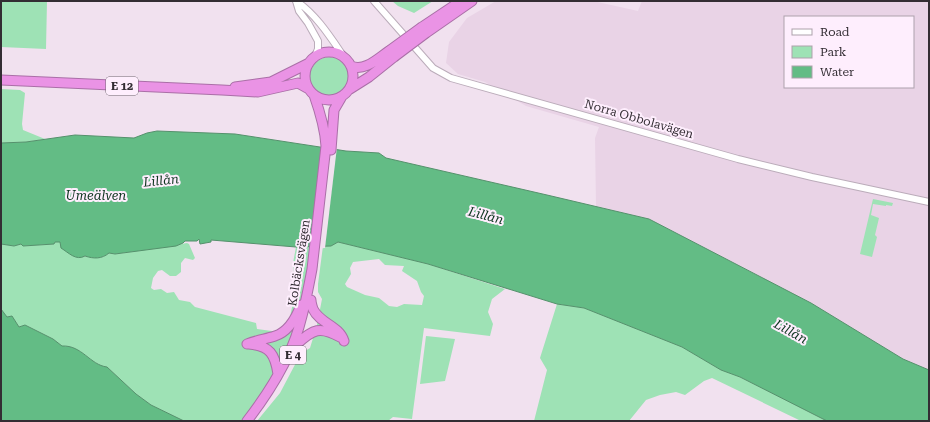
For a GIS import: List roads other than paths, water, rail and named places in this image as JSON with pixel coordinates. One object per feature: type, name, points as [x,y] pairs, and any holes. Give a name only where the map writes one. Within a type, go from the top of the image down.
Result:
[{"type":"highway","name":"E 4","points":[[307,88],[314,95],[324,100],[331,101],[341,98],[350,89],[369,77],[391,54],[461,1]]},
{"type":"highway","name":"E 4","points":[[424,30],[472,1]]},
{"type":"highway","points":[[307,88],[305,73],[312,60],[321,53],[331,52],[344,57],[351,66],[354,78],[350,89]]},
{"type":"highway","name":"E 4","points":[[351,66],[356,68],[365,66],[391,54]]},
{"type":"highway","name":"E 12","points":[[222,90],[271,82],[312,60]]},
{"type":"highway","name":"E 12","points":[[1,80],[222,90],[236,92],[258,92],[298,83],[307,88]]},
{"type":"highway","name":"Kolbäcksvägen","points":[[314,95],[329,135]]},
{"type":"highway","name":"Kolbäcksvägen","points":[[251,419],[280,379],[297,344],[306,320],[311,300],[329,135],[334,110],[341,98]]},
{"type":"highway","points":[[278,374],[275,358],[270,351],[263,346],[247,344],[257,340],[274,337],[287,329],[299,310],[313,272]]},
{"type":"highway","name":"Kolbäcksvägen","points":[[251,419],[278,374],[291,348],[302,318],[313,272]]},
{"type":"highway","points":[[297,344],[307,334],[321,329],[327,330],[344,341],[339,331],[322,320],[317,314],[313,309],[311,300]]},
{"type":"street","points":[[296,1],[304,6],[344,57]]},
{"type":"street","points":[[296,1],[299,11],[318,41],[318,49],[312,60]]},
{"type":"street","name":"Norra Obbolavägen","points":[[374,1],[433,68],[451,78],[738,159],[812,177],[929,202]]},
{"type":"water","name":"Umeälven","points":[[157,131],[235,134],[346,151],[379,153],[386,158],[649,219],[811,303],[903,359],[929,370],[929,421],[827,421],[740,377],[721,370],[682,347],[584,308],[557,304],[428,264],[338,242],[331,246],[296,247],[211,240],[211,242],[200,244],[199,239],[197,241],[185,241],[176,246],[115,254],[109,253],[95,258],[85,256],[79,258],[73,256],[61,248],[60,242],[55,242],[54,244],[23,246],[21,244],[14,246],[1,244],[1,143],[26,142],[75,135],[134,138]]},
{"type":"water","points":[[1,309],[7,317],[12,316],[19,327],[25,325],[53,339],[62,346],[81,352],[96,363],[107,367],[136,394],[151,405],[184,421],[1,421]]},
{"type":"water label","name":"Lillån","points":[[161,180]]},
{"type":"water label","name":"Lillån","points":[[486,215]]},
{"type":"water label","name":"Lillån","points":[[791,331]]}]
